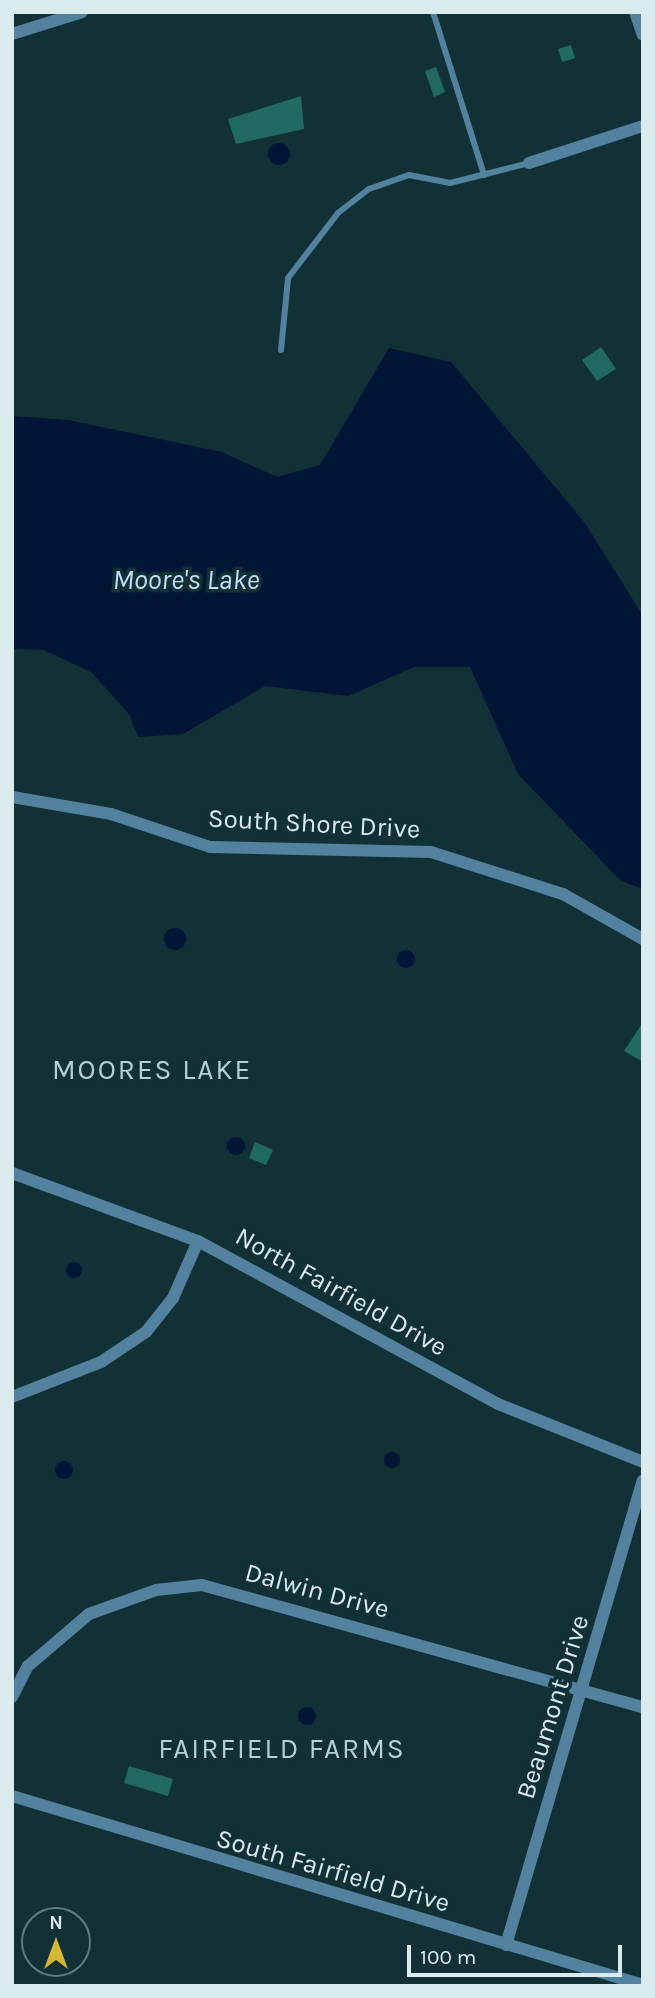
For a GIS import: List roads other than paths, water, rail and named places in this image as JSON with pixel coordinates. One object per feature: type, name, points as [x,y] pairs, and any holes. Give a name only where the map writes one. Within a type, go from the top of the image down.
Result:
[{"type":"street","points":[[12,34],[82,12]]},
{"type":"street","points":[[635,12],[643,35]]},
{"type":"street","points":[[529,163],[643,126]]},
{"type":"street","name":"South Shore Drive","points":[[12,797],[111,814],[210,847],[431,852],[563,894],[643,939]]},
{"type":"street","name":"North Fairfield Drive","points":[[12,1173],[198,1241],[498,1404],[643,1462]]},
{"type":"street","points":[[12,1397],[101,1362],[146,1332],[173,1297],[198,1241]]},
{"type":"street","name":"Beaumont Drive","points":[[506,1945],[643,1481]]},
{"type":"street","name":"Dalwin Drive","points":[[12,1697],[28,1666],[89,1614],[156,1590],[202,1585],[643,1707]]},
{"type":"street","name":"South Fairfield Drive","points":[[12,1797],[643,1984]]},
{"type":"lane","points":[[433,12],[484,175]]},
{"type":"lane","points":[[281,350],[288,278],[338,214],[369,189],[408,175],[450,183],[529,163]]},
{"type":"water","points":[[279,143],[287,146],[290,154],[287,162],[279,165],[271,162],[268,154],[271,146]]},
{"type":"water","name":"Moore's Lake","points":[[389,348],[451,362],[585,523],[643,616],[643,889],[621,881],[518,774],[470,667],[414,667],[348,696],[265,686],[183,734],[138,737],[129,714],[91,672],[44,650],[12,649],[12,416],[68,420],[222,452],[277,477],[320,465]]},
{"type":"water","points":[[175,928],[183,931],[186,939],[183,947],[175,950],[167,947],[164,939],[167,931]]},
{"type":"water","points":[[406,950],[412,953],[415,959],[412,965],[406,968],[400,965],[397,959],[400,953]]},
{"type":"water","points":[[236,1137],[242,1140],[245,1146],[242,1152],[236,1155],[230,1152],[227,1146],[230,1140]]},
{"type":"water","points":[[74,1262],[82,1270],[74,1278],[66,1270]]},
{"type":"water","points":[[389,1452],[395,1452],[400,1460],[398,1466],[389,1468],[384,1463],[384,1457]]},
{"type":"water","points":[[64,1461],[70,1464],[73,1470],[70,1476],[64,1479],[58,1476],[55,1470],[58,1464]]},
{"type":"water","points":[[307,1707],[313,1710],[316,1716],[313,1722],[307,1725],[301,1722],[298,1716],[301,1710]]},
{"type":"district","name":"MOORES LAKE","points":[[152,1070]]},
{"type":"district","name":"FAIRFIELD FARMS","points":[[282,1749]]}]
